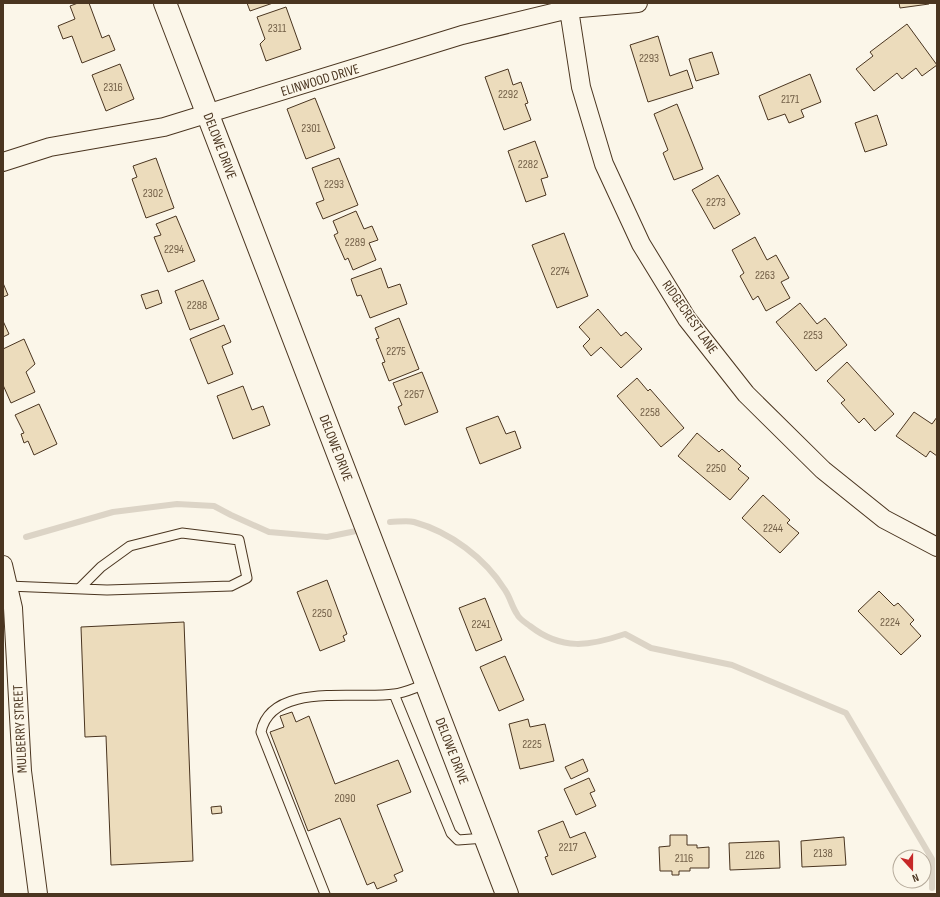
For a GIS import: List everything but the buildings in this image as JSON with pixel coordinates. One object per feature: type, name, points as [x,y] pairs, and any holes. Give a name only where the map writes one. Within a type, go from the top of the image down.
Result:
[{"type":"street","name":"DELOWE DRIVE","points":[[165,3],[507,894]]},
{"type":"street","name":"ELINWOOD DRIVE","points":[[3,162],[50,148],[164,127],[208,115],[462,35],[568,6],[638,3]]},
{"type":"street","name":"RIDGECREST LANE","points":[[568,6],[581,87],[604,164],[641,244],[687,319],[746,394],[823,470],[884,519],[937,547]]},
{"type":"street","name":"MULBERRY STREET","points":[[3,565],[8,586],[10,660],[22,771],[38,894]]},
{"type":"lane","points":[[8,586],[79,589],[108,590],[231,586],[247,578],[239,540],[182,533],[130,546],[101,567],[79,589]]},
{"type":"lane","points":[[325,894],[261,732],[263,724],[270,712],[282,704],[323,695],[394,694],[426,684]]},
{"type":"lane","points":[[394,694],[451,833],[458,840],[486,838]]},
{"type":"waterway","points":[[26,537],[113,512],[177,504],[214,506],[269,532],[327,537],[356,531]]},
{"type":"waterway","points":[[390,522],[411,521],[427,526],[441,532],[466,548],[497,578],[507,593],[519,618],[542,634],[553,639],[565,643],[576,644],[600,641],[625,634],[651,648],[732,665],[846,713],[926,849]]}]
